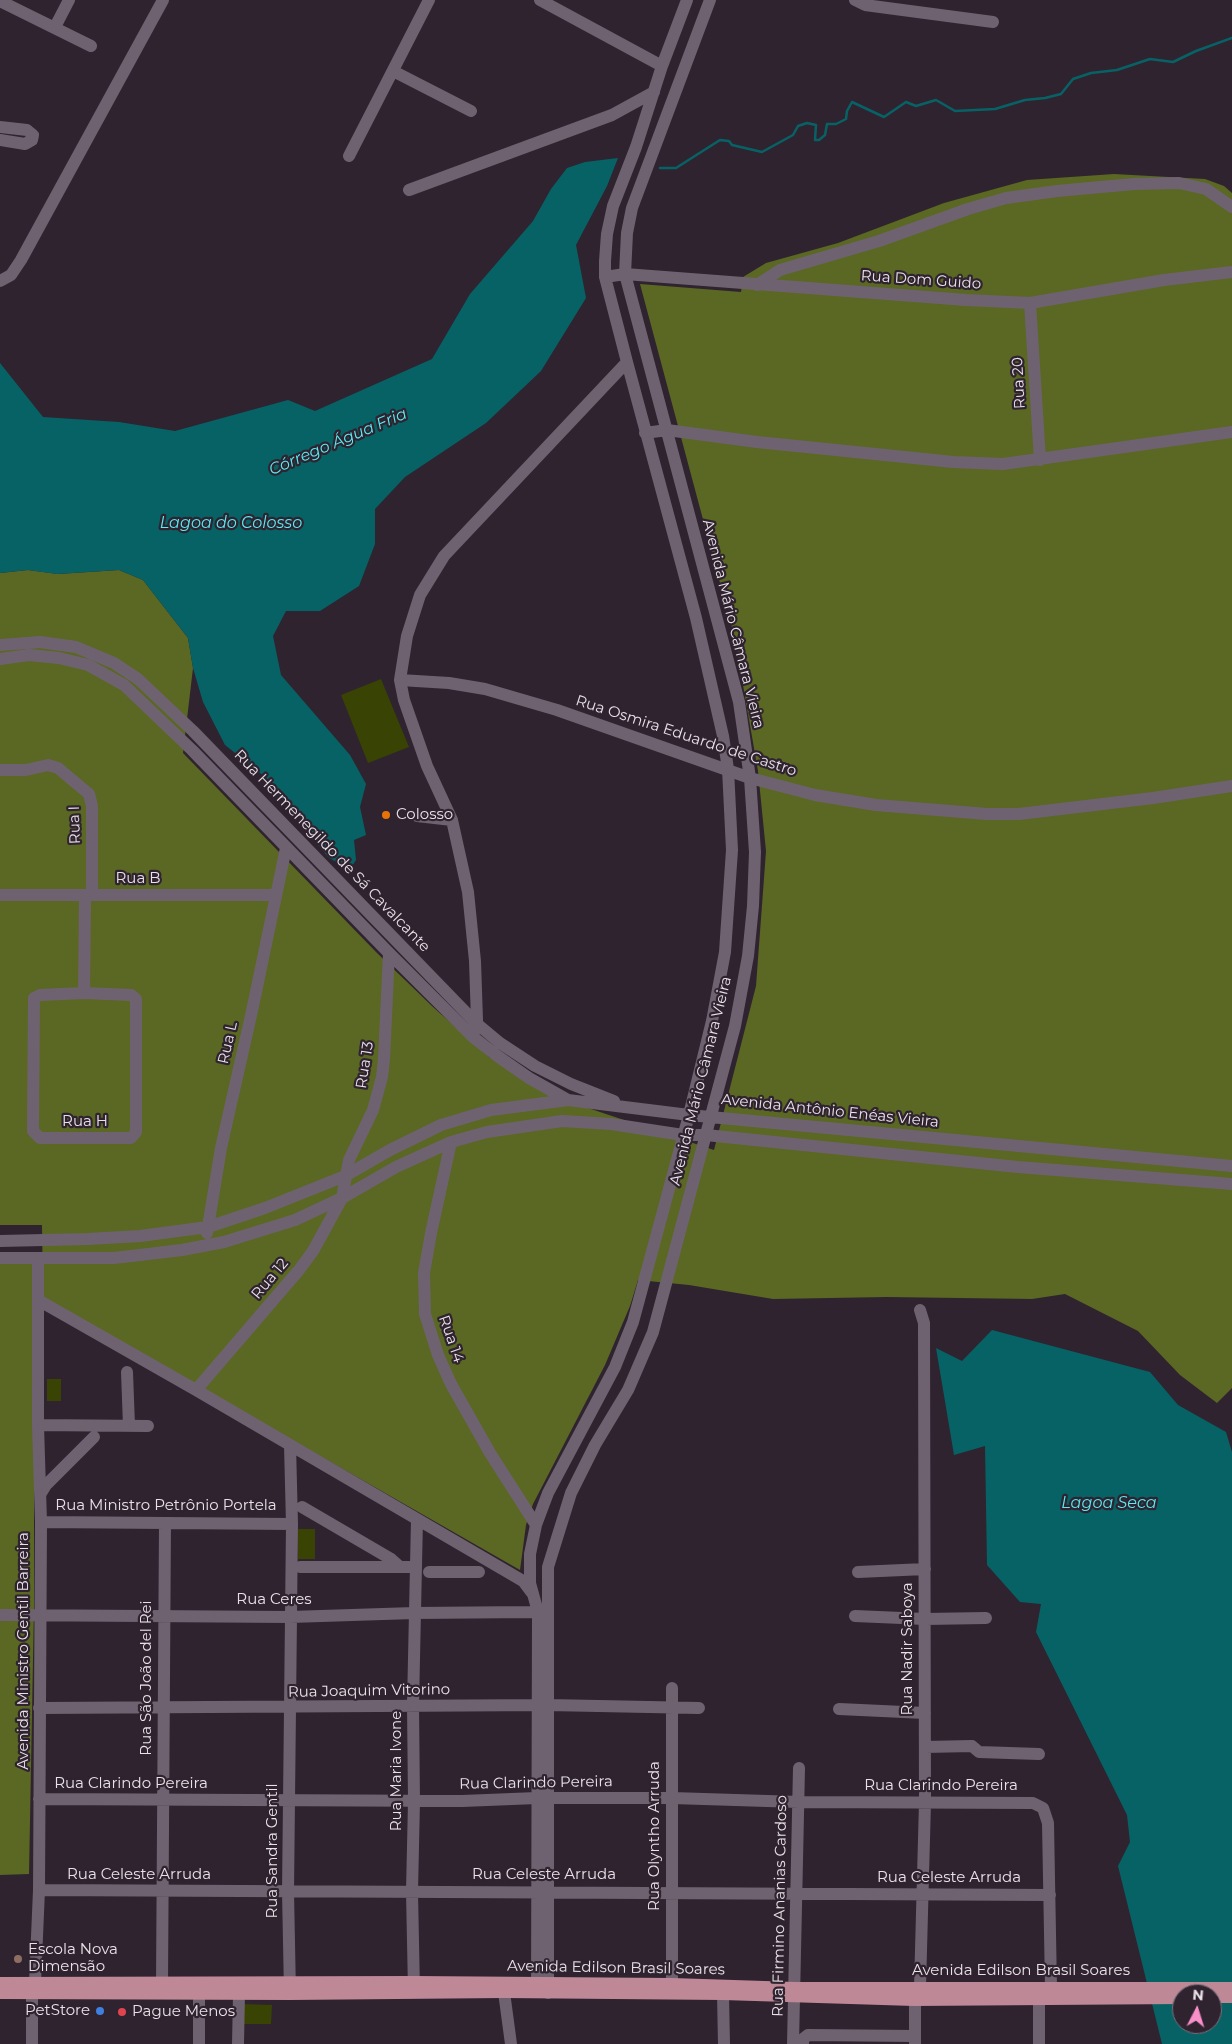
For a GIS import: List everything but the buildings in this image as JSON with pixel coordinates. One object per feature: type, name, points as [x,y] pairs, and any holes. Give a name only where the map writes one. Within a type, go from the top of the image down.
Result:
[{"type":"main road","name":"Avenida Edilson Brasil Soares","points":[[0,1983],[34,1988],[199,1994],[239,1994],[290,1988]]},
{"type":"main road","name":"Avenida Edilson Brasil Soares","points":[[0,1992],[34,1988],[162,1984],[290,1988],[543,1988],[672,1984],[795,1992]]},
{"type":"main road","name":"Avenida Edilson Brasil Soares","points":[[414,1988],[504,1992],[543,1988],[724,1994],[916,1992],[1051,1988],[1149,1993],[1172,1996]]},
{"type":"main road","name":"Avenida Edilson Brasil Soares","points":[[916,1992],[1039,2000],[1232,1988]]},
{"type":"street","points":[[55,27],[69,0]]},
{"type":"street","points":[[0,281],[10,275],[21,260],[163,0]]},
{"type":"street","points":[[349,156],[429,0]]},
{"type":"street","points":[[540,0],[662,66]]},
{"type":"street","name":"Avenida Mário Câmara Vieira","points":[[532,1594],[529,1570],[536,1525],[548,1494],[615,1367],[633,1322],[689,1115],[712,1021],[725,952],[732,850],[728,769],[718,714],[696,618],[626,362],[605,277],[606,234],[613,206],[636,147],[662,66],[687,0]]},
{"type":"street","name":"Avenida Mário Câmara Vieira","points":[[543,1988],[545,1611],[548,1567],[570,1493],[595,1445],[628,1390],[653,1332],[735,1026],[748,956],[755,852],[750,778],[739,702],[625,274],[627,233],[632,208],[710,0]]},
{"type":"street","points":[[855,0],[865,5],[993,22]]},
{"type":"street","points":[[0,1],[91,46]]},
{"type":"street","points":[[393,70],[472,111]]},
{"type":"street","points":[[409,190],[612,115],[654,92]]},
{"type":"street","points":[[0,127],[27,130],[32,136],[32,140],[25,144],[0,140]]},
{"type":"street","points":[[758,285],[780,270],[878,241],[968,209],[1006,198],[1134,184],[1179,183],[1206,190],[1232,207]]},
{"type":"street","name":"Rua Dom Guido","points":[[605,277],[625,274],[966,300],[1030,303],[1231,270]]},
{"type":"street","name":"Rua 20","points":[[1030,303],[1040,460]]},
{"type":"street","points":[[473,1037],[476,1022],[475,961],[468,892],[452,820],[427,766],[404,700],[400,680],[407,636],[420,595],[444,556],[626,362]]},
{"type":"street","points":[[645,433],[667,430],[757,442],[953,462],[1003,464],[1232,432]]},
{"type":"street","name":"Rua Hermenegildo de Sá Cavalcante","points":[[0,645],[40,642],[76,647],[114,663],[138,679],[193,732],[476,1022],[500,1043],[535,1066],[571,1084],[635,1109]]},
{"type":"street","name":"Rua Hermenegildo de Sá Cavalcante","points":[[0,659],[39,655],[60,658],[88,665],[124,685],[192,750],[389,954],[473,1037],[496,1056],[529,1078],[568,1100]]},
{"type":"street","name":"Rua Osmira Eduardo de Castro","points":[[400,680],[450,683],[485,689],[557,710],[750,778],[848,801],[987,814],[1045,811],[1232,786]]},
{"type":"street","name":"Rua I","points":[[0,770],[26,770],[48,766],[58,768],[88,794],[92,806],[88,895]]},
{"type":"street","points":[[417,816],[452,820]]},
{"type":"street","name":"Rua L","points":[[205,1245],[221,1148],[286,848]]},
{"type":"street","name":"Rua B","points":[[0,895],[275,895]]},
{"type":"street","points":[[84,993],[88,895]]},
{"type":"street","name":"Rua 13","points":[[345,1176],[349,1160],[373,1110],[382,1077],[389,954]]},
{"type":"street","name":"Rua H","points":[[84,993],[131,995],[136,999],[136,1132],[134,1136],[127,1139],[40,1138],[33,1131],[34,998],[40,994],[84,993]]},
{"type":"street","name":"Avenida Antônio Enéas Vieira","points":[[0,1241],[131,1236],[208,1227],[265,1208],[345,1176],[420,1134],[447,1123],[491,1110],[568,1100],[689,1115],[1230,1165]]},
{"type":"street","points":[[0,1258],[114,1258],[182,1250],[247,1235],[295,1220],[342,1198],[396,1167],[451,1142],[496,1130],[562,1121],[611,1124],[683,1135],[706,1135],[1018,1166],[1232,1184]]},
{"type":"street","name":"Rua 14","points":[[451,1142],[424,1273],[425,1314],[438,1355],[450,1384],[490,1453],[536,1525]]},
{"type":"street","name":"Rua 12","points":[[196,1390],[304,1264],[327,1228],[342,1198],[345,1176]]},
{"type":"street","name":"Avenida Ministro Gentil Barreira","points":[[32,2044],[38,1890],[39,1800],[41,1493],[38,1425],[38,1258]]},
{"type":"street","points":[[38,1300],[523,1581],[545,1611]]},
{"type":"street","name":"Rua Nadir Saboya","points":[[915,2040],[916,1992],[924,1894],[925,1802],[924,1323],[920,1310]]},
{"type":"street","points":[[127,1372],[129,1426]]},
{"type":"street","points":[[38,1425],[148,1426]]},
{"type":"street","points":[[41,1493],[46,1485],[94,1437]]},
{"type":"street","name":"Rua Sandra Gentil","points":[[290,1445],[292,1524],[288,1708],[290,1988]]},
{"type":"street","points":[[302,1507],[391,1559],[400,1567]]},
{"type":"street","name":"Rua Maria Ivone","points":[[414,1988],[412,1892],[414,1613],[421,1571],[417,1519]]},
{"type":"street","name":"Rua Ministro Petrônio Portela","points":[[41,1522],[292,1524]]},
{"type":"street","name":"Rua São João del Rei","points":[[162,1984],[165,1523]]},
{"type":"street","points":[[300,1566],[400,1567],[421,1571],[479,1572]]},
{"type":"street","points":[[858,1572],[925,1569]]},
{"type":"street","name":"Rua Ceres","points":[[0,1614],[40,1616],[290,1617],[545,1611]]},
{"type":"street","points":[[855,1616],[925,1619],[986,1618]]},
{"type":"street","name":"Rua Olyntho Arruda","points":[[672,1688],[672,1984]]},
{"type":"street","name":"Rua Joaquim Vitorino","points":[[39,1708],[413,1706],[699,1708]]},
{"type":"street","points":[[839,1709],[925,1713]]},
{"type":"street","points":[[925,1747],[972,1746],[979,1752],[1039,1754]]},
{"type":"street","name":"Rua Firmino Ananias Cardoso","points":[[793,2044],[799,1768]]},
{"type":"street","name":"Rua Clarindo Pereira","points":[[39,1800],[414,1801],[672,1798],[799,1802],[1033,1803],[1043,1808],[1046,1815],[1050,1895]]},
{"type":"street","name":"Rua Celeste Arruda","points":[[38,1890],[1050,1895]]},
{"type":"street","points":[[1050,1895],[1051,1988]]},
{"type":"street","points":[[504,1992],[510,2044]]},
{"type":"street","points":[[199,1994],[199,2044]]},
{"type":"street","points":[[238,2044],[239,1994]]},
{"type":"street","points":[[724,1994],[724,2044]]},
{"type":"street","points":[[1039,2000],[1039,2044]]},
{"type":"street","points":[[803,2044],[803,2039],[808,2035],[915,2040]]},
{"type":"green space","points":[[1114,174],[1205,179],[1224,186],[1232,193],[1232,1388],[1217,1403],[1180,1375],[1138,1331],[1065,1294],[1032,1299],[887,1297],[773,1299],[689,1285],[638,1280],[630,1306],[605,1365],[533,1504],[526,1525],[520,1570],[43,1298],[42,1225],[0,1225],[0,573],[28,570],[58,574],[119,570],[143,580],[188,638],[193,668],[183,753],[377,953],[489,1057],[549,1095],[714,1150],[756,986],[766,851],[758,771],[735,639],[640,284],[741,292],[743,277],[766,263],[838,243],[944,203],[1027,180]]},
{"type":"green space","points":[[381,679],[409,747],[368,763],[341,695]]},
{"type":"green space","points":[[0,1261],[34,1261],[34,1606],[29,1874],[0,1875]]},
{"type":"green space","points":[[47,1379],[61,1379],[61,1401],[47,1401]]},
{"type":"green space","points":[[298,1529],[315,1529],[315,1559],[298,1559]]},
{"type":"green space","points":[[243,2004],[272,2005],[271,2024],[243,2024]]},
{"type":"water","name":"Lagoa do Colosso","points":[[618,158],[607,186],[576,245],[586,298],[541,371],[486,423],[405,477],[375,509],[375,544],[359,586],[320,611],[286,611],[273,636],[281,675],[350,755],[366,784],[360,807],[366,835],[354,840],[356,860],[352,866],[346,868],[328,857],[305,829],[299,812],[281,799],[265,777],[225,745],[203,702],[193,668],[188,638],[143,580],[119,570],[57,574],[28,570],[0,573],[0,363],[43,417],[119,422],[175,431],[288,400],[315,411],[432,359],[470,294],[533,221],[551,189],[567,168],[585,162]]},
{"type":"water","name":"Lagoa Seca","points":[[992,1330],[1150,1372],[1178,1405],[1226,1432],[1232,1452],[1232,2044],[1162,2044],[1118,1866],[1130,1842],[1127,1815],[1036,1632],[1041,1604],[1020,1602],[987,1565],[985,1446],[954,1455],[936,1348],[962,1361]]},
{"type":"waterway","name":"Córrego Água Fria","points":[[660,168],[676,168],[720,140],[729,141],[732,145],[762,152],[793,135],[798,126],[807,123],[816,125],[815,140],[819,140],[825,135],[827,124],[836,124],[846,119],[847,111],[852,102],[884,117],[906,102],[916,106],[936,100],[955,111],[995,109],[1025,100],[1061,94],[1073,79],[1091,73],[1117,70],[1150,59],[1173,62],[1196,51],[1232,38]]},
{"type":"place","name":"Colosso","points":[[386,815]]},
{"type":"place","name":"Escola Nova Dimensão","points":[[18,1959]]},
{"type":"place","name":"PetStore","points":[[100,2011]]},
{"type":"place","name":"Pague Menos","points":[[122,2012]]}]
